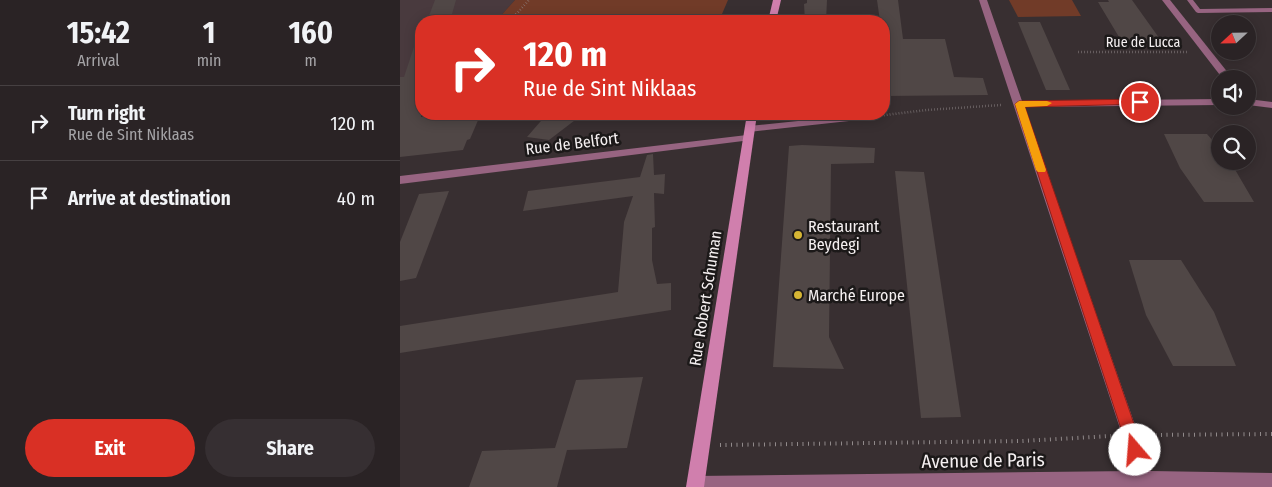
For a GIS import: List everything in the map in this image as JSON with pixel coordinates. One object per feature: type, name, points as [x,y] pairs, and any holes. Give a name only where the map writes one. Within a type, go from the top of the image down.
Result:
[{"type":"street","points":[[773,15],[777,0]]},
{"type":"street","points":[[983,0],[1145,479]]},
{"type":"street","points":[[1166,0],[1221,70]]},
{"type":"street","points":[[1019,104],[1211,102]]},
{"type":"street","points":[[1256,103],[1272,105]]},
{"type":"street","name":"Rue Robert Schuman","points":[[695,486],[751,120]]},
{"type":"street","name":"Rue de Belfort","points":[[400,180],[748,134]]},
{"type":"street","name":"Avenue de Paris","points":[[695,486],[1145,479],[1272,481]]},
{"type":"lane","points":[[1190,0],[1198,10],[1272,10]]},
{"type":"lane","points":[[748,134],[839,120]]},
{"type":"path","points":[[515,15],[529,0]]},
{"type":"path","name":"Rue de Lucca","points":[[1078,52],[1207,52]]},
{"type":"path","points":[[890,114],[1019,104]]},
{"type":"path","name":"Avenue de Paris","points":[[700,446],[1022,441]]},
{"type":"shaded area","points":[[400,0],[515,0],[501,15],[415,15],[415,99],[400,100]]},
{"type":"shaded area","points":[[515,0],[728,0],[722,15],[501,15]]},
{"type":"shaded area","points":[[1009,0],[1072,0],[1081,16],[1018,17]]},
{"type":"building","points":[[435,0],[456,0],[452,15],[429,15]]},
{"type":"building","points":[[807,0],[827,0],[826,15],[805,15],[804,4],[807,3]]},
{"type":"building","points":[[877,0],[898,0],[903,39],[945,39],[954,77],[983,78],[988,95],[890,96],[890,15],[879,15]]},
{"type":"building","points":[[1108,0],[1132,0],[1162,42],[1122,42],[1098,2],[1109,2]]},
{"type":"building","points":[[1018,22],[1040,22],[1070,90],[1046,90]]},
{"type":"building","points":[[415,44],[415,120],[478,120],[463,150],[400,157],[400,77],[404,77]]},
{"type":"building","points":[[542,120],[575,120],[549,140],[527,137]]},
{"type":"building","points":[[1164,134],[1207,134],[1211,139],[1211,170],[1235,170],[1254,202],[1204,202],[1180,168]]},
{"type":"building","points":[[789,146],[875,148],[874,163],[831,164],[829,337],[844,369],[773,367]]},
{"type":"building","points":[[653,154],[654,175],[665,174],[664,194],[654,193],[655,227],[652,228],[652,260],[657,284],[671,283],[671,310],[400,353],[400,326],[618,292],[624,222],[633,196],[523,211],[528,191],[640,177],[647,155]]},
{"type":"building","points":[[895,171],[924,172],[961,417],[921,418]]},
{"type":"building","points":[[449,191],[416,278],[400,281],[400,242],[419,194]]},
{"type":"building","points":[[1129,260],[1181,260],[1214,312],[1236,366],[1173,366],[1146,315]]},
{"type":"building","points":[[643,377],[627,448],[567,450],[557,487],[469,487],[482,451],[555,448],[576,380]]},
{"type":"slow traffic","points":[[1041,170],[1019,104],[1047,103]]},
{"type":"place","name":"Restaurant Beydegi","points":[[798,235]]},
{"type":"place","name":"Marché Europe","points":[[798,295]]},
{"type":"route","points":[[1135,450],[1019,104],[1140,102]]}]
